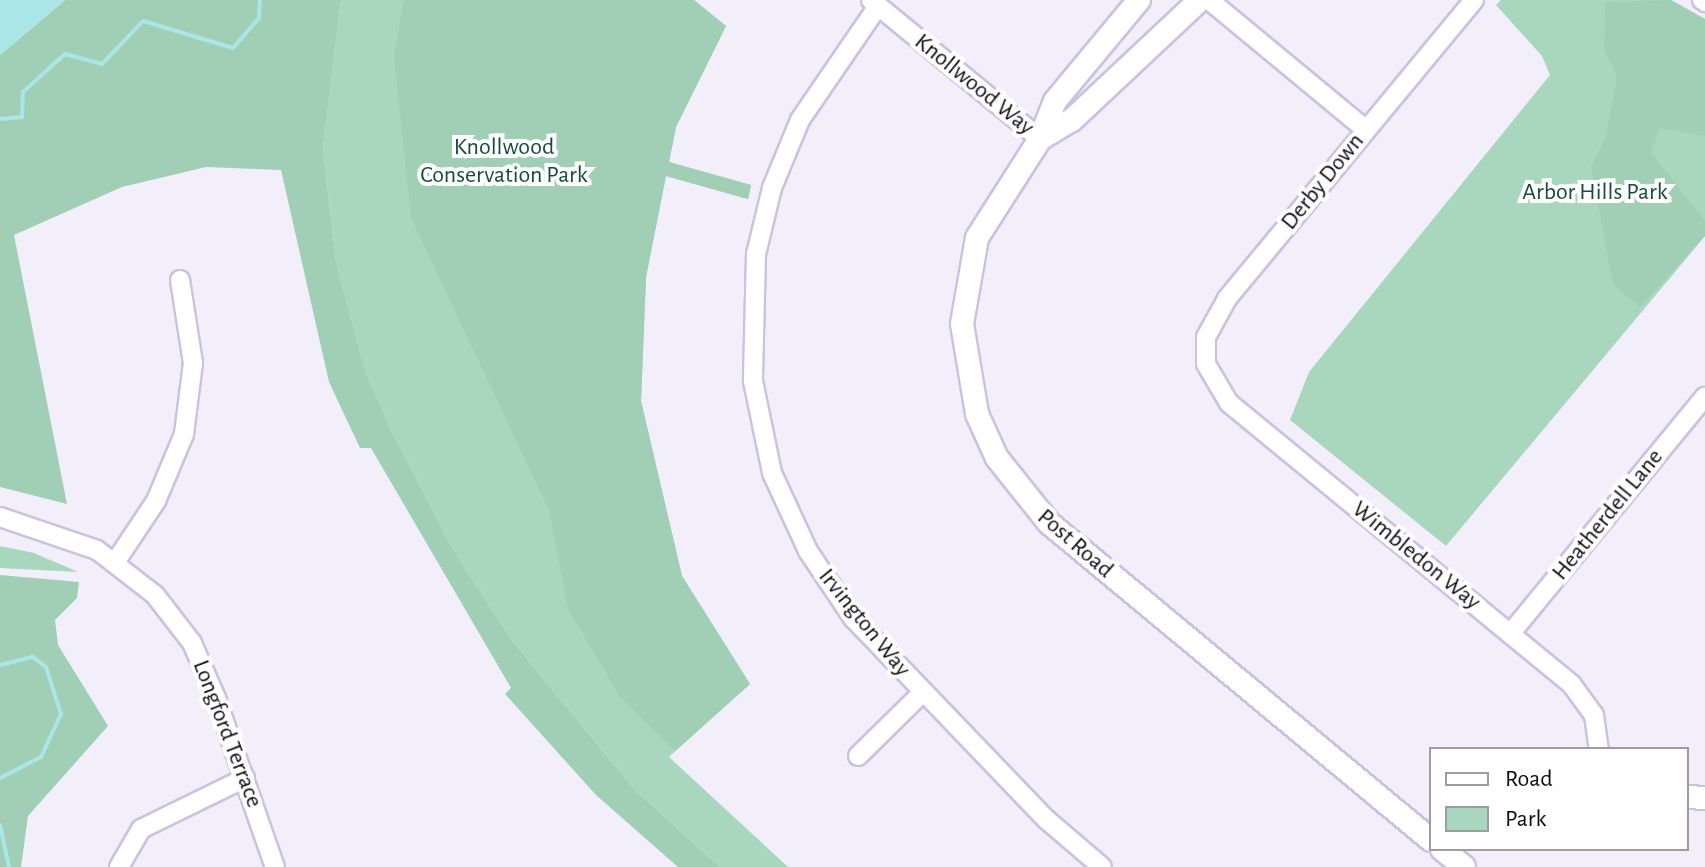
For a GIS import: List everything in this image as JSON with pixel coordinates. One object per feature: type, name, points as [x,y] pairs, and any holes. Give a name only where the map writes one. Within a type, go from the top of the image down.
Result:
[{"type":"street","points":[[1040,139],[1055,101],[1139,0]]},
{"type":"street","points":[[1040,139],[1072,120],[1200,0]]},
{"type":"street","points":[[1209,0],[1366,130]]},
{"type":"street","name":"Derby Down","points":[[1210,377],[1204,350],[1216,315],[1474,0]]},
{"type":"street","name":"Knollwood Way","points":[[874,3],[1040,139]]},
{"type":"street","name":"Irvington Way","points":[[874,3],[829,69],[772,188],[753,277],[753,381],[772,473],[808,551],[853,618],[922,693],[1102,867]]},
{"type":"street","name":"Post Road","points":[[1040,139],[1001,191],[964,286],[969,387],[997,458],[1078,549],[1429,838]]},
{"type":"street","points":[[116,561],[156,501],[184,434],[193,363],[180,280]]},
{"type":"street","name":"Wimbledon Way","points":[[1210,377],[1229,403],[1585,699],[1598,747]]},
{"type":"street","name":"Heatherdell Lane","points":[[1510,634],[1705,397]]},
{"type":"street","name":"Longford Terrace","points":[[0,517],[69,537],[116,561],[155,595],[192,643],[245,778],[275,867]]},
{"type":"street","points":[[858,756],[922,693]]},
{"type":"street","points":[[119,867],[141,829],[245,778]]},
{"type":"green space","points":[[65,0],[341,0],[323,148],[336,262],[365,370],[389,426],[452,548],[514,643],[634,789],[720,867],[678,867],[596,795],[505,694],[511,688],[371,448],[360,448],[329,382],[281,170],[206,167],[122,187],[14,235],[67,504],[0,487],[0,55]]},
{"type":"green space","name":"Knollwood Conservation Park","points":[[341,0],[694,0],[726,26],[676,127],[669,162],[751,185],[748,199],[666,176],[646,277],[641,401],[682,576],[750,684],[669,757],[788,867],[720,867],[634,789],[514,643],[452,548],[389,426],[365,370],[336,262],[323,148]]},
{"type":"green space","name":"Knollwood Conservation Park","points":[[404,0],[694,0],[726,26],[676,127],[669,162],[751,185],[748,199],[666,176],[646,277],[641,401],[682,576],[750,684],[675,751],[621,698],[568,609],[549,510],[411,218],[394,57]]},
{"type":"green space","name":"Arbor Hills Park","points":[[1501,0],[1671,0],[1705,19],[1705,236],[1446,546],[1290,420],[1309,372],[1550,75],[1542,56],[1496,5]]},
{"type":"green space","points":[[1671,0],[1705,19],[1705,136],[1660,128],[1651,152],[1705,221],[1705,236],[1640,307],[1613,284],[1591,167],[1606,137],[1617,76],[1604,49],[1605,2]]},
{"type":"green space","points":[[0,546],[34,553],[78,572],[0,568]]},
{"type":"green space","points":[[0,575],[79,582],[77,598],[55,620],[58,645],[108,726],[28,816],[21,867],[0,867]]},
{"type":"shaded area","points":[[0,0],[65,0],[0,55]]},
{"type":"waterway","points":[[0,119],[22,117],[23,92],[65,54],[102,64],[143,21],[233,48],[259,18],[260,0]]},
{"type":"waterway","points":[[0,665],[33,657],[46,667],[61,714],[41,757],[0,778]]},
{"type":"waterway","points":[[0,825],[9,867]]}]
